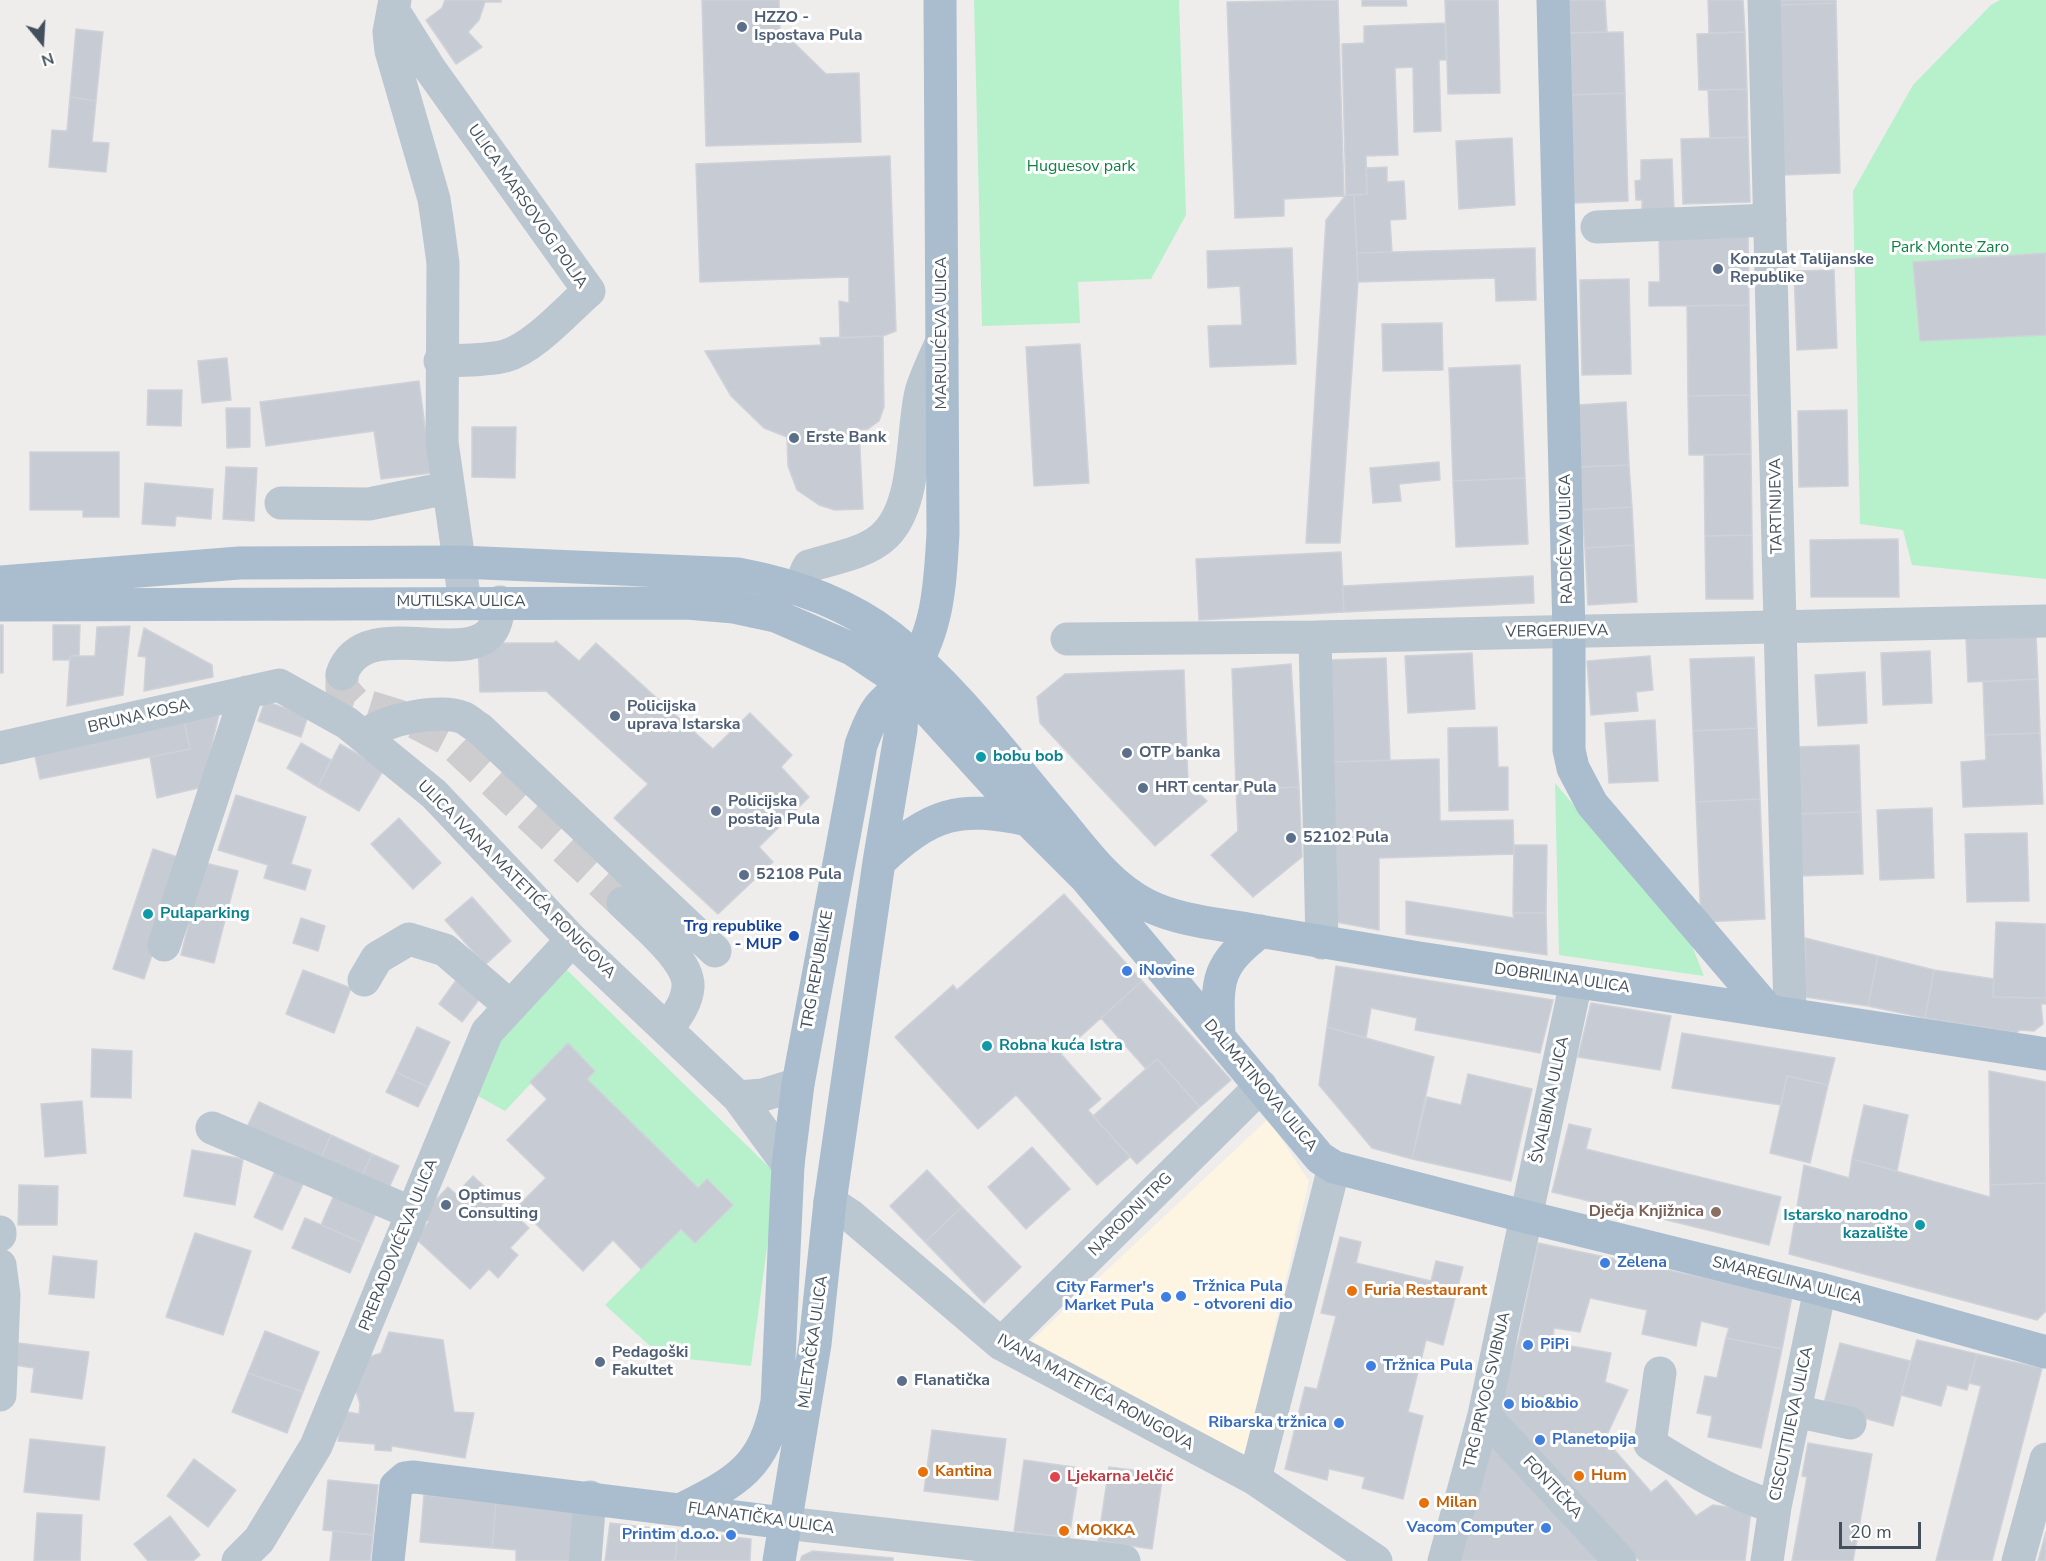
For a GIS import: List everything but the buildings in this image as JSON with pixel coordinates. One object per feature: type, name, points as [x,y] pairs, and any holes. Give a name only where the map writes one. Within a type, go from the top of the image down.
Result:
[{"type":"main road","name":"MARULIĆEVA ULICA","points":[[910,672],[932,629],[939,602],[943,533],[940,0]]},
{"type":"main road","name":"RADIĆEVA ULICA","points":[[1553,0],[1569,632],[1569,750],[1573,768],[1584,792],[1779,1011]]},
{"type":"main road","points":[[0,582],[239,563],[460,562],[738,574],[770,580],[808,592],[869,622],[1028,820],[1090,870]]},
{"type":"main road","name":"MUTILSKA ULICA","points":[[0,605],[687,603],[734,608],[776,616],[830,638],[873,660],[910,672]]},
{"type":"main road","points":[[879,862],[910,672]]},
{"type":"main road","points":[[910,672],[977,724],[1090,870]]},
{"type":"main road","name":"TRG REPUBLIKE","points":[[788,1165],[798,1084],[861,745],[880,706],[910,672]]},
{"type":"main road","points":[[879,862],[920,827],[947,817],[971,812],[991,812],[1028,820]]},
{"type":"main road","name":"MLETAČKA ULICA","points":[[778,1561],[815,1344],[830,1202],[879,862]]},
{"type":"main road","name":"DOBRILINA ULICA","points":[[1090,870],[1148,906],[1193,919],[1322,943],[1779,1011],[2046,1054]]},
{"type":"main road","name":"DALMATINOVA ULICA","points":[[1090,870],[1219,1036],[1320,1158],[1334,1167],[1527,1217]]},
{"type":"main road","points":[[1219,1036],[1217,997],[1222,971],[1229,958],[1261,931]]},
{"type":"main road","name":"MLETAČKA ULICA","points":[[682,1509],[715,1492],[743,1472],[766,1443],[772,1425],[777,1402],[788,1165]]},
{"type":"main road","name":"SMAREGLINA ULICA","points":[[1527,1217],[1820,1288],[2046,1352]]},
{"type":"main road","name":"FLANATIČKA ULICA","points":[[388,1561],[394,1494],[399,1482],[414,1477],[590,1497],[785,1523]]},
{"type":"street","name":"TARTINIJEVA","points":[[1764,0],[1780,627],[1779,1011]]},
{"type":"street","name":"ULICA MARSOVOG POLJA","points":[[394,5],[389,33],[391,51],[434,199],[443,263],[440,361],[442,442],[465,602]]},
{"type":"street","name":"ULICA MARSOVOG POLJA","points":[[394,5],[430,69],[589,291],[524,347],[507,355],[440,361]]},
{"type":"street","points":[[1597,227],[1770,220]]},
{"type":"street","points":[[808,592],[804,584],[804,574],[809,566],[869,547],[885,536],[896,520],[906,496],[921,392],[942,341]]},
{"type":"street","points":[[281,504],[369,504],[447,488]]},
{"type":"street","points":[[342,674],[345,666],[360,650],[381,644],[444,644],[479,639],[489,635],[494,627],[500,602]]},
{"type":"street","name":"VERGERIJEVA","points":[[1067,639],[1315,637],[2046,621]]},
{"type":"street","points":[[1315,637],[1322,943]]},
{"type":"street","name":"BRUNA KOSA","points":[[0,748],[279,685]]},
{"type":"street","name":"ULICA IVANA MATETIĆA RONJGOVA","points":[[279,685],[337,717],[365,736],[434,794],[572,940],[738,1097]]},
{"type":"street","points":[[164,945],[247,692]]},
{"type":"street","points":[[365,736],[374,728],[405,717],[462,717],[480,729],[715,951]]},
{"type":"street","points":[[623,903],[678,959],[686,971],[689,986],[687,995],[667,1029]]},
{"type":"street","points":[[364,980],[377,958],[409,939],[445,950],[510,1006]]},
{"type":"street","name":"PRERADOVIĆEVA ULICA","points":[[238,1561],[259,1540],[316,1446],[487,1032],[572,940]]},
{"type":"street","name":"ŠVALBINA ULICA","points":[[1527,1217],[1576,982]]},
{"type":"street","points":[[738,1097],[763,1095],[798,1084]]},
{"type":"street","name":"NARODNI TRG","points":[[1001,1344],[1262,1086]]},
{"type":"street","points":[[738,1097],[788,1165]]},
{"type":"street","points":[[212,1128],[412,1213]]},
{"type":"street","points":[[1255,1479],[1334,1167]]},
{"type":"street","name":"IVANA MATETIĆA RONJGOVA","points":[[830,1202],[851,1216],[1001,1344],[1255,1479],[1376,1561]]},
{"type":"street","name":"TRG PRVOG SVIBNJA","points":[[1444,1561],[1484,1415],[1527,1217]]},
{"type":"street","points":[[0,1265],[4,1295],[0,1395]]},
{"type":"street","name":"CISCUTTIJEVA ULICA","points":[[1767,1561],[1775,1507],[1820,1288]]},
{"type":"street","points":[[1659,1373],[1650,1444],[1713,1483],[1775,1507]]},
{"type":"street","points":[[1795,1411],[1850,1423]]},
{"type":"street","name":"FONTIČKA","points":[[1484,1415],[1620,1561]]},
{"type":"street","points":[[2018,1561],[2046,1459]]},
{"type":"street","points":[[585,1561],[590,1497]]},
{"type":"street","name":"FLANATIČKA ULICA","points":[[785,1523],[1124,1561]]},
{"type":"shaded area","name":"Tržnica Pula - otvoreni dio","points":[[1268,1119],[1309,1181],[1244,1459],[1026,1346]]},
{"type":"green space","name":"Huguesov park","points":[[974,0],[1179,0],[1186,215],[1151,279],[1078,282],[1080,323],[982,326]]},
{"type":"green space","name":"Park Monte Zaro","points":[[2000,0],[2046,0],[2046,579],[1912,565],[1903,530],[1860,524],[1853,191],[1913,85],[1991,5]]},
{"type":"green space","points":[[1555,783],[1691,943],[1704,976],[1559,955]]},
{"type":"green space","points":[[566,969],[771,1169],[773,1203],[751,1366],[661,1356],[605,1305],[681,1229],[698,1188],[587,1079],[595,1070],[568,1044],[505,1111],[478,1096],[501,1038]]},
{"type":"tunnel","points":[[342,674],[342,689],[354,702],[411,720],[449,740],[623,903]]},
{"type":"place","name":"HZZO - Ispostava Pula","points":[[742,27]]},
{"type":"place","name":"Konzulat Talijanske Republike","points":[[1718,269]]},
{"type":"place","name":"Erste Bank","points":[[794,438]]},
{"type":"place","name":"Policijska uprava Istarska","points":[[615,716]]},
{"type":"place","name":"OTP banka","points":[[1127,753]]},
{"type":"place","name":"bobu bob","points":[[981,757]]},
{"type":"place","name":"HRT centar Pula","points":[[1143,788]]},
{"type":"place","name":"Policijska postaja Pula","points":[[716,811]]},
{"type":"place","name":"52102 Pula","points":[[1291,838]]},
{"type":"place","name":"52108 Pula","points":[[744,875]]},
{"type":"place","name":"Pulaparking","points":[[148,914]]},
{"type":"place","name":"Trg republike - MUP","points":[[794,936]]},
{"type":"place","name":"iNovine","points":[[1127,971]]},
{"type":"place","name":"Robna kuća Istra","points":[[987,1046]]},
{"type":"place","name":"Optimus Consulting","points":[[446,1205]]},
{"type":"place","name":"Dječja Knjižnica","points":[[1716,1212]]},
{"type":"place","name":"Istarsko narodno kazalište","points":[[1920,1225]]},
{"type":"place","name":"Zelena","points":[[1605,1263]]},
{"type":"place","name":"Furia Restaurant","points":[[1352,1291]]},
{"type":"place","name":"Tržnica Pula - otvoreni dio","points":[[1181,1296]]},
{"type":"place","name":"City Farmer's Market Pula","points":[[1166,1297]]},
{"type":"place","name":"PiPi","points":[[1528,1345]]},
{"type":"place","name":"Pedagoški Fakultet","points":[[600,1362]]},
{"type":"place","name":"Tržnica Pula","points":[[1371,1366]]},
{"type":"place","name":"Flanatička","points":[[902,1381]]},
{"type":"place","name":"bio&bio","points":[[1509,1404]]},
{"type":"place","name":"Ribarska tržnica","points":[[1339,1423]]},
{"type":"place","name":"Planetopija","points":[[1540,1440]]},
{"type":"place","name":"Kantina","points":[[923,1472]]},
{"type":"place","name":"Hum","points":[[1579,1476]]},
{"type":"place","name":"Ljekarna Jelčić","points":[[1055,1477]]},
{"type":"place","name":"Milan","points":[[1424,1503]]},
{"type":"place","name":"Vacom Computer","points":[[1546,1528]]},
{"type":"place","name":"MOKKA","points":[[1064,1531]]},
{"type":"place","name":"Printim d.o.o.","points":[[731,1535]]}]
